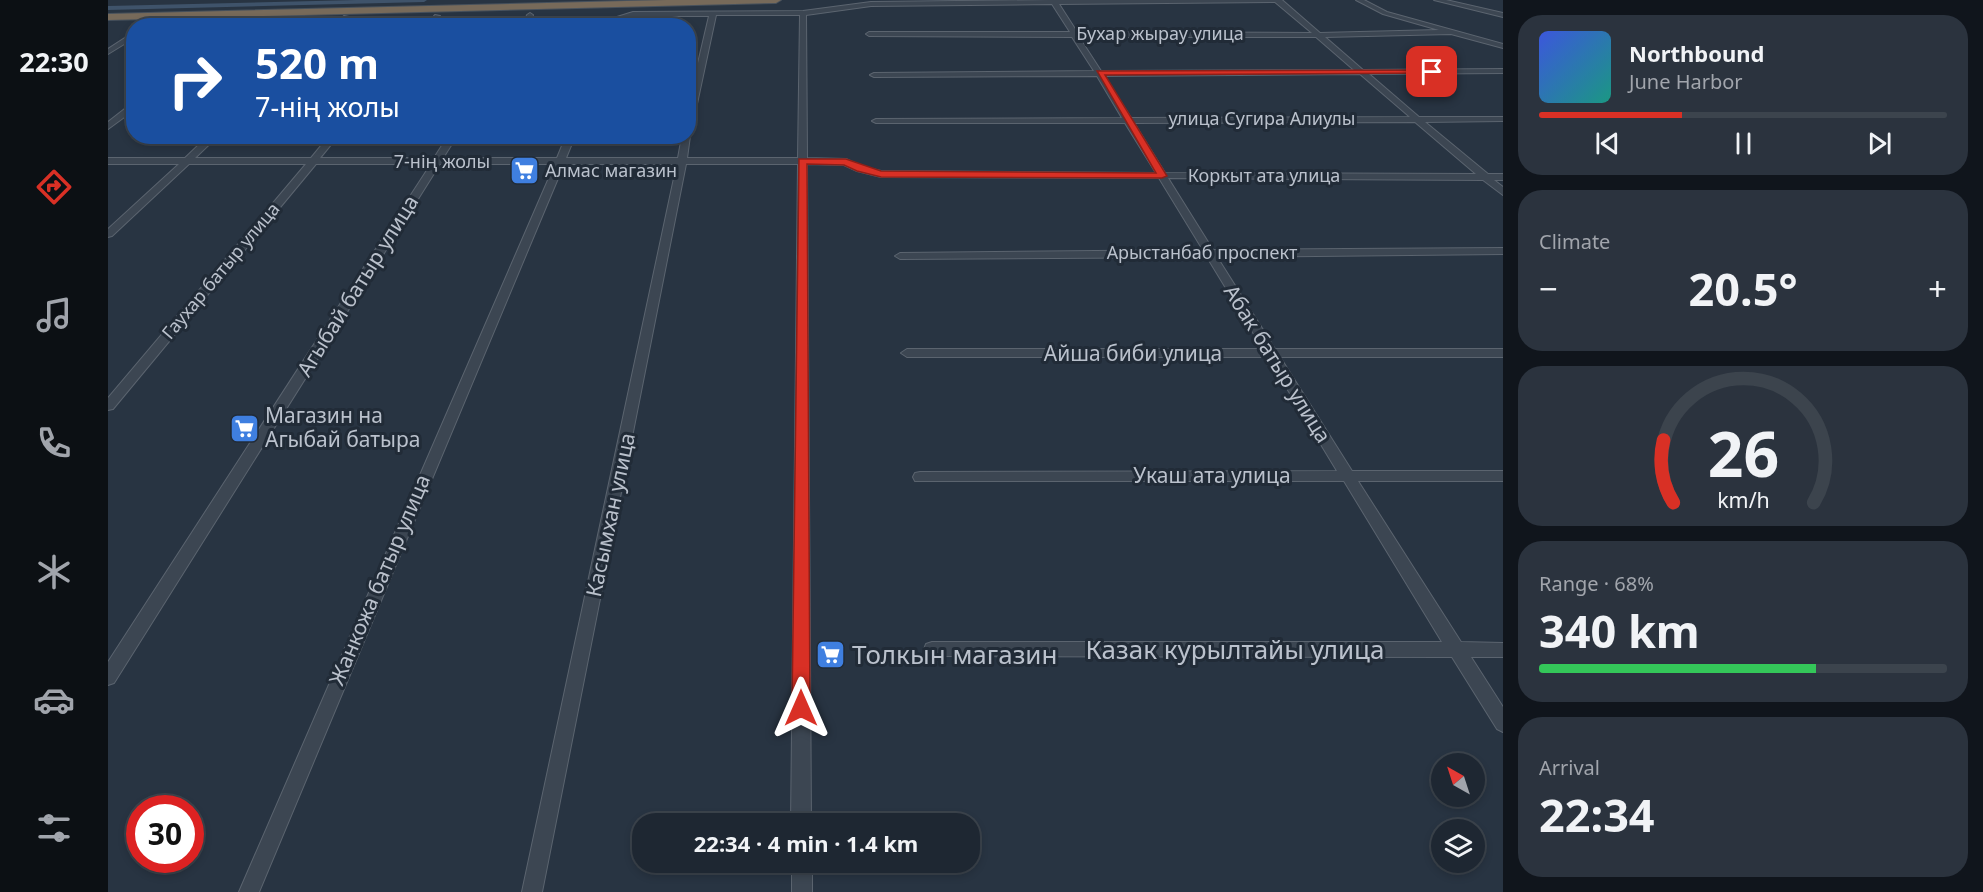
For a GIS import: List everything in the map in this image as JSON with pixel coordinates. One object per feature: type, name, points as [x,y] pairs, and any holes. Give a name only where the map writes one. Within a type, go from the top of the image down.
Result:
[{"type":"highway","points":[[108,16],[691,0]]},
{"type":"highway","points":[[108,16],[153,17],[776,0]]},
{"type":"street","points":[[625,18],[633,14],[804,13],[872,4],[1278,0],[1503,192]]},
{"type":"street","points":[[1359,0],[1385,13],[1503,46]]},
{"type":"street","points":[[1437,0],[1503,15]]},
{"type":"street","name":"Абак батыр улица","points":[[1054,1],[1208,253],[1503,723]]},
{"type":"street","points":[[801,813],[804,13]]},
{"type":"street","points":[[248,18],[253,14]]},
{"type":"street","points":[[696,89],[712,14]]},
{"type":"street","name":"Бухар жырау улица","points":[[869,34],[1318,35],[1450,32]]},
{"type":"street","points":[[108,52],[126,40]]},
{"type":"street","points":[[874,75],[1503,71]]},
{"type":"street","points":[[108,126],[126,112]]},
{"type":"street","name":"улица Сугира Алиулы","points":[[876,121],[1503,120]]},
{"type":"street","points":[[108,234],[205,144]]},
{"type":"street","name":"Гаухар батыр улица","points":[[108,406],[327,144]]},
{"type":"street","name":"Агыбай батыр улица","points":[[108,677],[448,144]]},
{"type":"street","name":"Жанкожа батыр улица","points":[[249,892],[435,450],[568,144]]},
{"type":"street","name":"Касымхан улица","points":[[532,892],[678,188],[684,144]]},
{"type":"street","name":"7-нің жолы","points":[[108,161],[802,161],[846,162],[860,169],[881,174]]},
{"type":"street","name":"Коркыт ата улица","points":[[881,174],[1503,177]]},
{"type":"street","name":"Арыстанбаб проспект","points":[[900,256],[1503,251]]},
{"type":"street","name":"Айша биби улица","points":[[907,353],[1503,353]]},
{"type":"street","name":"Укаш ата улица","points":[[920,477],[1503,476]]},
{"type":"street","name":"Казак курылтайы улица","points":[[932,650],[1503,650]]},
{"type":"street","points":[[802,873],[802,892]]},
{"type":"waterway","points":[[108,8],[424,0]]},
{"type":"place","name":"Алмас магазин","points":[[524,171]]},
{"type":"place","name":"Магазин на Агыбай батыра","points":[[244,428]]},
{"type":"place","name":"Толкын магазин","points":[[831,655]]},
{"type":"route","points":[[801,708],[802,161],[846,162],[860,169],[881,174],[1162,176],[1100,73],[1432,72]]}]
